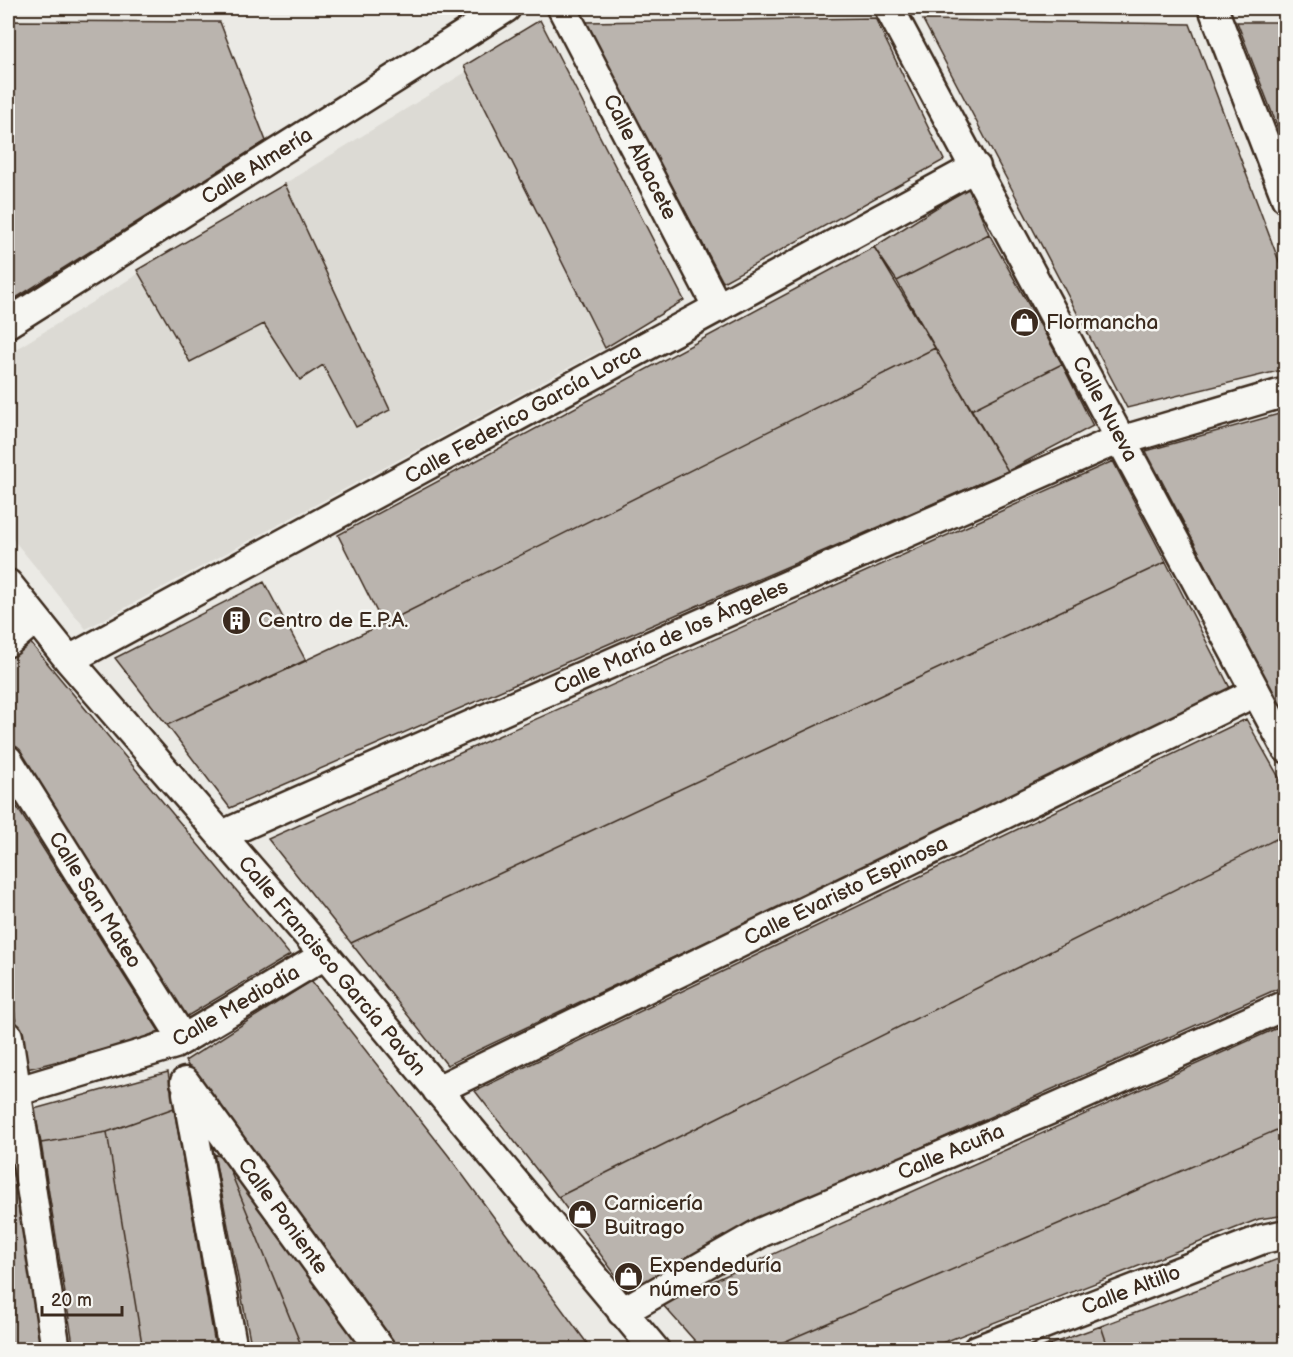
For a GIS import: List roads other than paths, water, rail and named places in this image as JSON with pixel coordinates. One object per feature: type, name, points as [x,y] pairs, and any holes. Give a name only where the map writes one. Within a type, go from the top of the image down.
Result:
[{"type":"street","name":"Calle Almería","points":[[8,323],[506,8]]},
{"type":"street","name":"Calle Albacete","points":[[561,8],[718,308]]},
{"type":"street","name":"Calle Nueva","points":[[890,8],[1286,748]]},
{"type":"street","points":[[1213,8],[1286,198]]},
{"type":"street","name":"Calle Federico García Lorca","points":[[69,660],[976,167]]},
{"type":"street","name":"Calle María de los Ángeles","points":[[222,835],[1121,439],[1286,393]]},
{"type":"street","name":"Calle Francisco García Pavón","points":[[8,584],[69,660],[325,955],[656,1350]]},
{"type":"street","points":[[8,642],[35,619]]},
{"type":"street","name":"Calle Evaristo Espinosa","points":[[437,1090],[1256,692]]},
{"type":"street","name":"Calle San Mateo","points":[[8,760],[179,1042],[233,1350]]},
{"type":"street","name":"Calle Mediodía","points":[[11,1093],[179,1042],[325,955]]},
{"type":"street","name":"Calle Acuña","points":[[622,1312],[762,1232],[1054,1108],[1286,1005]]},
{"type":"street","points":[[8,1036],[11,1093],[56,1350]]},
{"type":"street","name":"Calle Poniente","points":[[185,1082],[381,1350]]},
{"type":"street","name":"Calle Altillo","points":[[977,1350],[1263,1239],[1286,1234]]},
{"type":"place","name":"Flormancha","points":[[1025,322]]},
{"type":"place","name":"Centro de E.P.A.","points":[[237,620]]},
{"type":"place","name":"Carnicería Buitrago","points":[[583,1215]]},
{"type":"place","name":"Expendeduría número 5","points":[[628,1277]]}]
